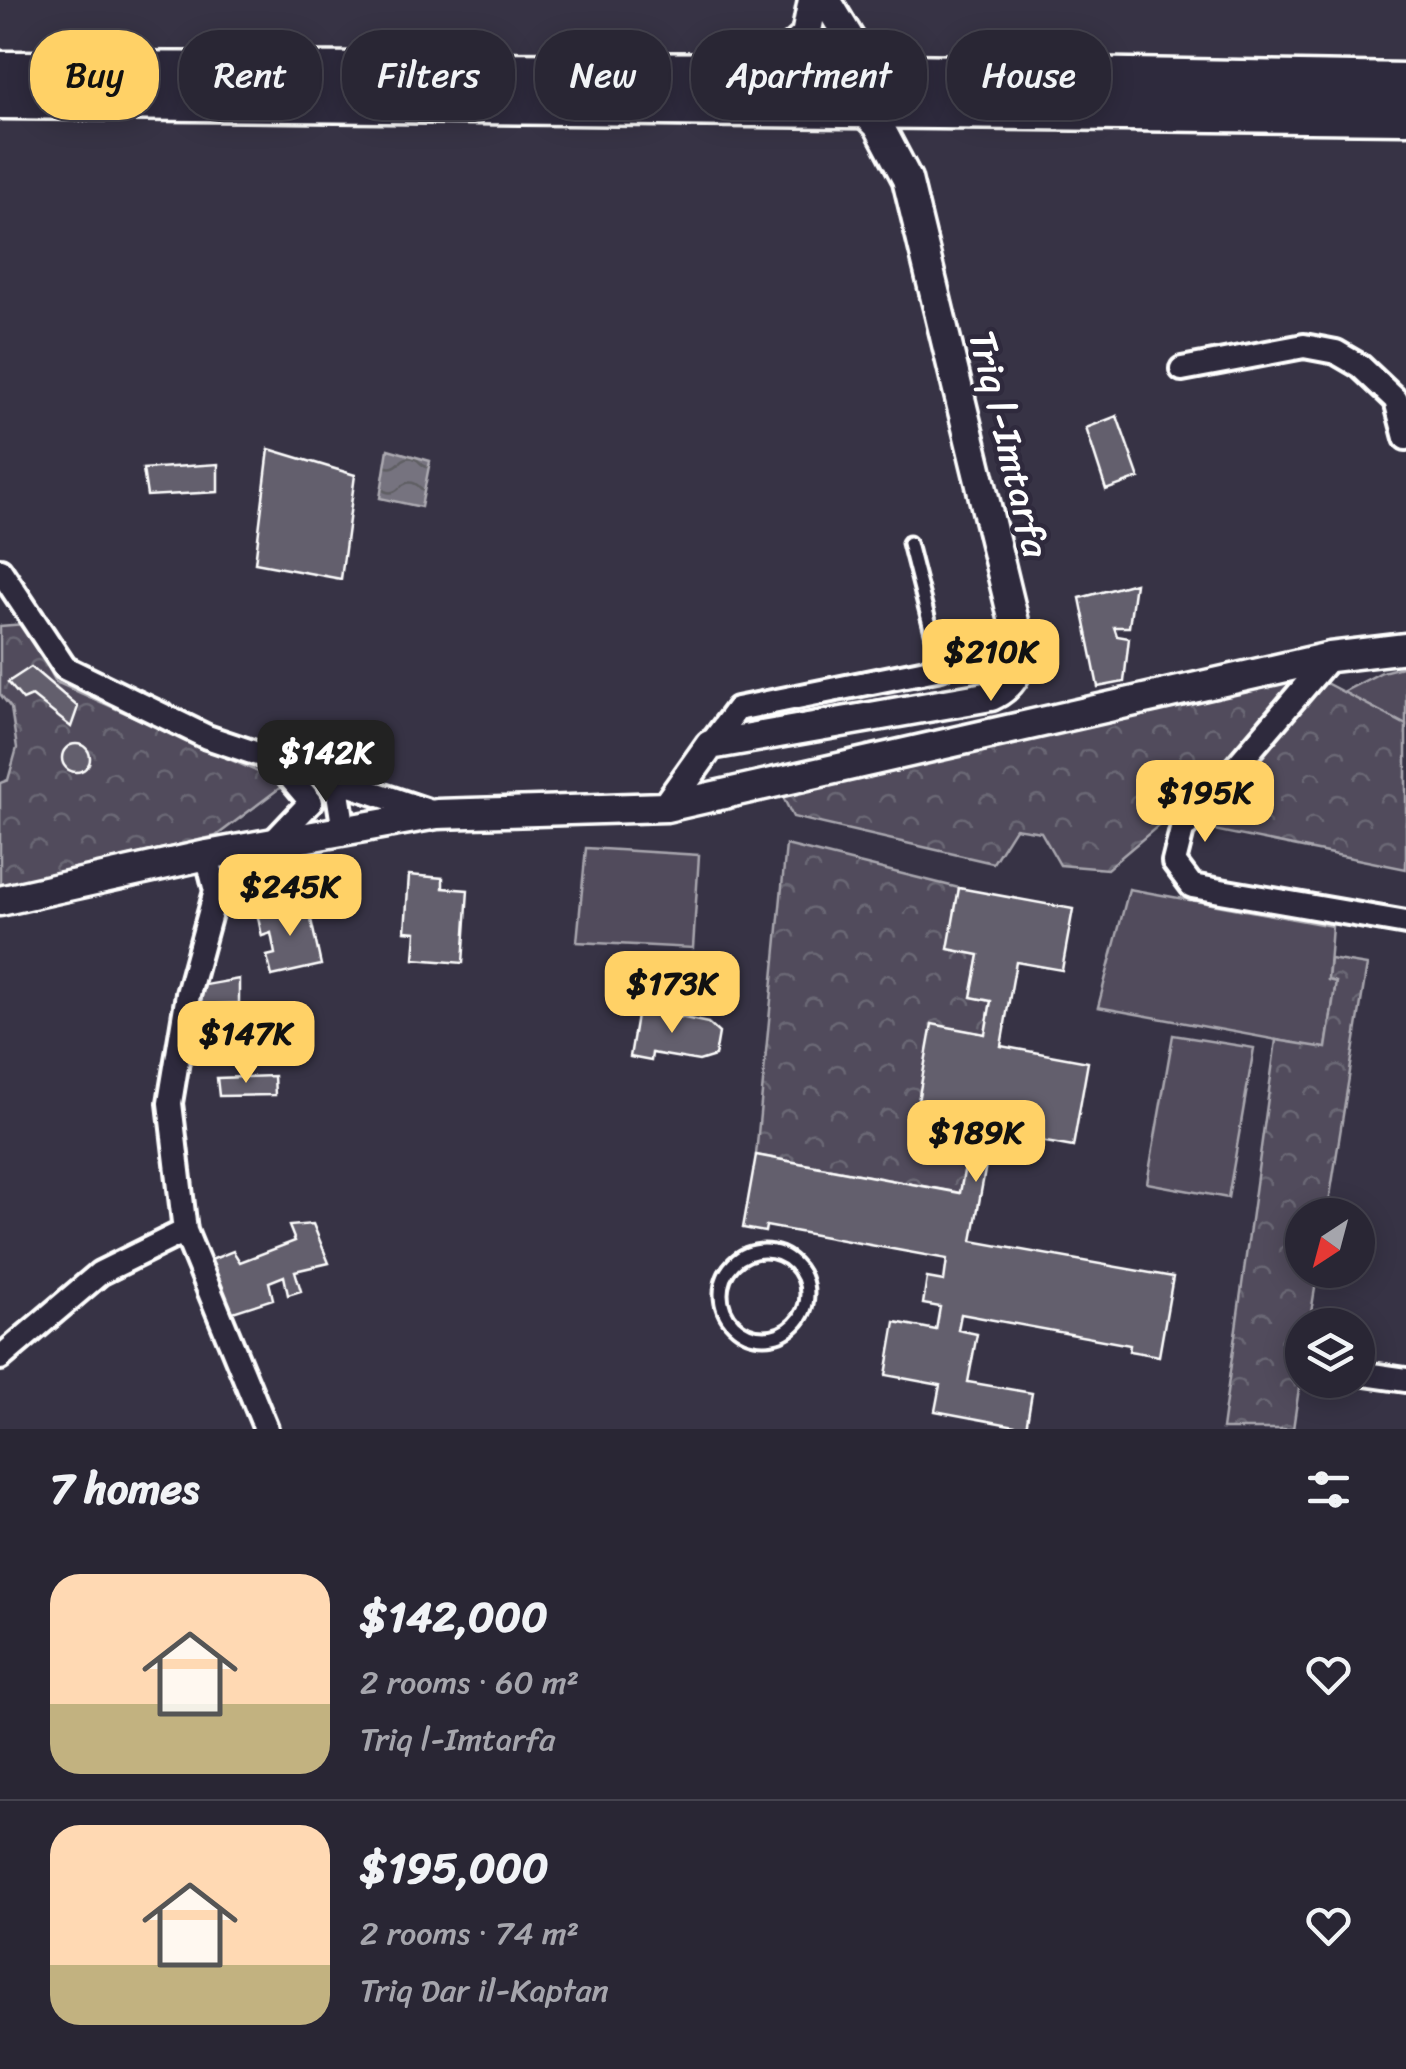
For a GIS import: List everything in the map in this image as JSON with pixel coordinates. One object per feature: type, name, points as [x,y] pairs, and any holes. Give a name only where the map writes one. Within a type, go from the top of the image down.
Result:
[{"type":"highway","points":[[0,72],[691,75]]},
{"type":"highway","points":[[927,90],[1406,82]]},
{"type":"highway","points":[[0,99],[691,93]]},
{"type":"highway","points":[[927,94],[1406,114]]},
{"type":"street","points":[[807,30],[813,0]]},
{"type":"street","points":[[826,0],[839,30]]},
{"type":"street","name":"Triq l-Imtarfa","points":[[710,745],[991,696],[1003,691],[1019,668],[1022,655],[907,179],[877,120]]},
{"type":"street","points":[[1182,368],[1304,346],[1336,352],[1360,366],[1396,400],[1406,438]]},
{"type":"street","points":[[0,570],[64,668],[206,737],[437,814]]},
{"type":"street","points":[[0,901],[207,855],[437,814],[666,808],[1330,657],[1406,648]]},
{"type":"street","points":[[1330,657],[1182,830],[1174,862],[1192,886],[1406,923]]},
{"type":"street","points":[[666,808],[737,709],[940,668]]},
{"type":"street","points":[[270,844],[311,802],[275,760]]},
{"type":"street","points":[[336,780],[344,830]]},
{"type":"street","points":[[207,855],[216,892],[188,994],[170,1103],[185,1231],[266,1429]]},
{"type":"street","points":[[0,1358],[100,1273],[185,1231]]},
{"type":"street","points":[[1375,1376],[1406,1380]]},
{"type":"lane","points":[[909,543],[940,668]]},
{"type":"lane","points":[[757,1251],[792,1260],[807,1282],[808,1296],[797,1322],[768,1336],[743,1334],[726,1317],[721,1298],[723,1272],[757,1251]]},
{"type":"green space","points":[[25,624],[56,682],[285,784],[216,836],[5,885],[0,882],[0,783],[8,780],[17,748],[11,708],[0,694],[0,626]]},
{"type":"green space","points":[[1406,666],[1406,725],[1343,692],[1382,672]]},
{"type":"green space","points":[[1301,670],[1406,725],[1406,869],[1165,820],[1107,869],[1060,865],[1041,832],[1015,828],[993,863],[793,817],[782,795]]},
{"type":"green space","points":[[786,845],[959,888],[949,949],[979,955],[972,996],[991,1001],[985,1034],[932,1025],[972,1129],[960,1193],[756,1155]]},
{"type":"green space","points":[[586,848],[699,855],[693,948],[577,942]]},
{"type":"green space","points":[[1129,889],[1332,926],[1328,979],[1336,981],[1326,1049],[1098,1007]]},
{"type":"green space","points":[[1330,959],[1367,965],[1330,1198],[1285,1198],[1285,1288],[1315,1288],[1312,1308],[1285,1308],[1285,1398],[1298,1398],[1293,1429],[1222,1429],[1276,1040],[1326,1048],[1336,982],[1328,980]]},
{"type":"green space","points":[[1173,1035],[1254,1048],[1228,1198],[1147,1183]]},
{"type":"water","points":[[388,449],[430,461],[421,507],[380,498]]},
{"type":"building","points":[[1117,416],[1139,478],[1106,490],[1086,428]]},
{"type":"building","points":[[269,449],[355,475],[341,579],[255,563]]},
{"type":"building","points":[[218,464],[218,492],[147,496],[143,469]]},
{"type":"building","points":[[1135,583],[1129,627],[1114,627],[1117,636],[1129,638],[1124,682],[1098,687],[1080,598]]},
{"type":"building","points":[[31,667],[78,707],[71,727],[32,696],[23,700],[8,682]]},
{"type":"building","points":[[76,744],[86,748],[90,758],[86,768],[76,772],[66,768],[62,758],[66,748]]},
{"type":"building","points":[[409,875],[443,878],[443,888],[468,890],[463,963],[414,959],[416,932],[405,931]]},
{"type":"building","points":[[959,888],[1073,909],[1062,970],[1016,962],[1001,1046],[1088,1062],[1073,1147],[992,1132],[972,1241],[1173,1277],[1159,1356],[1129,1351],[1130,1345],[961,1314],[958,1330],[977,1334],[968,1382],[1032,1393],[1026,1428],[935,1411],[940,1385],[886,1375],[895,1322],[936,1330],[940,1307],[923,1304],[927,1278],[944,1281],[947,1259],[766,1226],[765,1232],[743,1228],[756,1155],[960,1193],[972,1129],[915,1118],[932,1024],[985,1034],[991,1001],[971,997],[979,955],[948,949]]},
{"type":"building","points":[[297,904],[298,908],[308,906],[321,965],[272,976],[267,956],[275,954],[271,933],[262,936],[257,913]]},
{"type":"building","points":[[239,979],[239,1003],[200,1005],[205,985]]},
{"type":"building","points":[[639,1003],[660,1007],[661,1013],[708,1023],[719,1033],[715,1056],[699,1061],[652,1053],[651,1061],[630,1057]]},
{"type":"building","points":[[274,1076],[275,1095],[219,1096],[217,1078]]},
{"type":"building","points":[[313,1224],[329,1263],[295,1271],[301,1291],[288,1295],[284,1276],[269,1282],[273,1299],[230,1313],[211,1260],[233,1251],[240,1262],[295,1241],[289,1226]]}]
